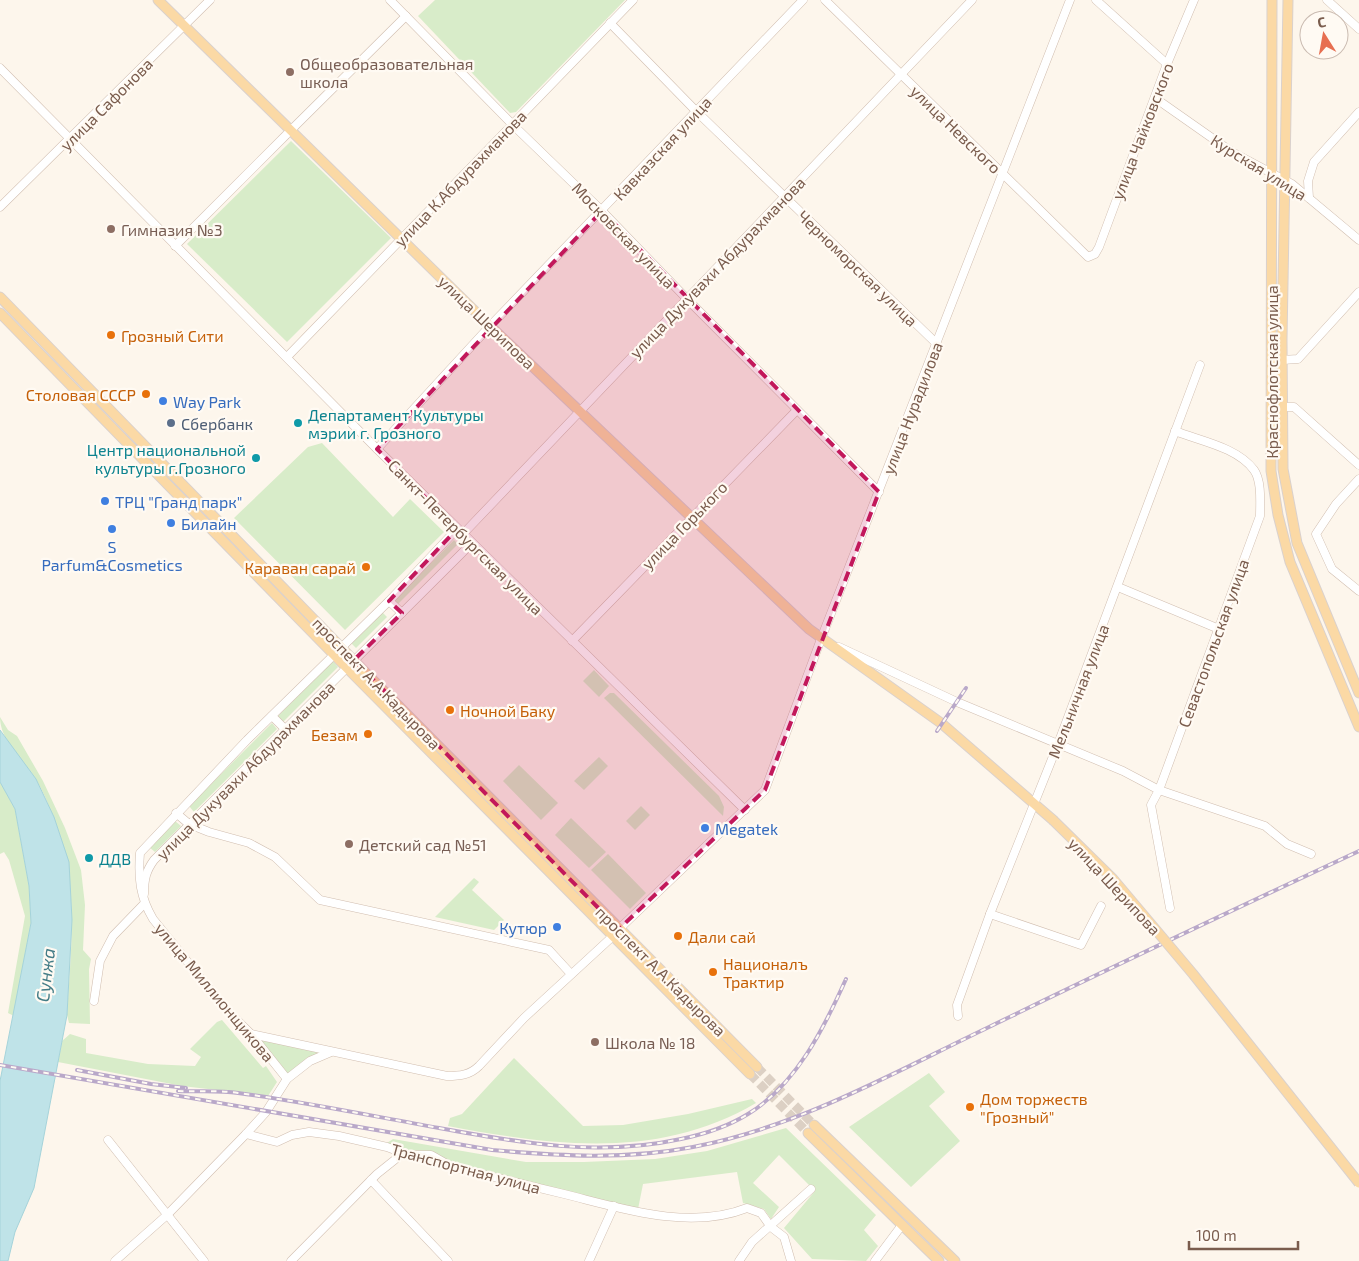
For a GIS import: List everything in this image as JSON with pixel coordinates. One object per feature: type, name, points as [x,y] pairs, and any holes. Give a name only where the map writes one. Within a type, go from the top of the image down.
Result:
[{"type":"main road","name":"улица Шерипова","points":[[158,0],[288,133],[581,410],[691,518],[821,639],[942,724],[1034,801],[1113,879],[1193,974],[1359,1183]]},
{"type":"main road","name":"Краснофлотская улица","points":[[1272,0],[1271,471],[1278,515],[1290,562],[1359,728]]},
{"type":"main road","name":"Краснофлотская улица","points":[[1288,0],[1282,360],[1283,469],[1297,543],[1359,693]]},
{"type":"main road","name":"проспект А.А.Кадырова","points":[[0,297],[341,647],[757,1067]]},
{"type":"main road","name":"проспект А.А.Кадырова","points":[[0,314],[347,668],[750,1074]]},
{"type":"main road","points":[[939,1261],[902,1225],[811,1129],[955,1261]]},
{"type":"street","name":"улица Сафонова","points":[[0,207],[210,0]]},
{"type":"street","name":"Московская улица","points":[[390,0],[513,125],[602,211],[686,299],[879,492]]},
{"type":"street","name":"улица К.Абдурахманова","points":[[287,357],[400,238],[513,125],[633,0]]},
{"type":"street","name":"Кавказская улица","points":[[377,449],[490,326],[803,0]]},
{"type":"street","name":"улица Невского","points":[[825,0],[1088,258]]},
{"type":"street","name":"улица Дукувахи Абдурахманова","points":[[144,904],[138,877],[140,853],[144,846],[341,647],[581,410],[972,0]]},
{"type":"street","name":"улица Нурадилова","points":[[619,929],[765,790],[821,639],[1070,0]]},
{"type":"street","points":[[1096,0],[1167,64]]},
{"type":"street","name":"улица Чайковского","points":[[1088,258],[1095,254],[1099,247],[1167,64],[1194,0]]},
{"type":"street","points":[[1327,0],[1359,29]]},
{"type":"street","points":[[176,246],[406,16]]},
{"type":"street","name":"Черноморская улица","points":[[610,23],[696,111],[936,344]]},
{"type":"street","name":"Санкт-Петербургская улица","points":[[0,68],[377,449],[745,810]]},
{"type":"street","name":"Курская улица","points":[[1155,98],[1232,152],[1284,179],[1359,240]]},
{"type":"street","points":[[1309,198],[1308,181],[1314,162],[1359,112]]},
{"type":"street","points":[[1282,360],[1298,359],[1359,292]]},
{"type":"street","name":"Мельничная улица","points":[[958,1016],[957,1005],[990,914],[1058,744],[1200,365]]},
{"type":"street","points":[[1282,407],[1294,407],[1359,465]]},
{"type":"street","name":"улица Горького","points":[[572,641],[797,410]]},
{"type":"street","name":"Севастопольская улица","points":[[1159,790],[1260,516],[1255,471],[1236,454],[1175,431]]},
{"type":"street","points":[[1359,479],[1336,504],[1316,534],[1332,569],[1359,591]]},
{"type":"street","name":"улица Дукувахи Абдурахманова","points":[[144,904],[144,880],[147,870],[154,860],[472,543]]},
{"type":"street","points":[[1118,587],[1219,629]]},
{"type":"street","points":[[388,601],[402,613]]},
{"type":"street","name":"улица Шерипова","points":[[821,639],[957,702],[1123,771],[1159,790],[1151,806],[1170,908]]},
{"type":"street","points":[[272,716],[286,730]]},
{"type":"street","points":[[1159,790],[1265,826],[1287,844],[1311,854]]},
{"type":"street","points":[[176,813],[188,824],[209,832],[249,842],[275,857],[320,900],[549,950],[571,974]]},
{"type":"street","points":[[144,846],[154,860]]},
{"type":"street","points":[[94,1001],[100,961],[113,936],[144,904]]},
{"type":"street","name":"улица Миллионщикова","points":[[144,904],[153,919],[225,1008],[251,1034],[288,1079]]},
{"type":"street","points":[[990,914],[1082,945],[1101,906]]},
{"type":"street","points":[[251,1034],[331,1052],[400,1064],[447,1076],[460,1076],[480,1066],[524,1018],[612,936]]},
{"type":"street","points":[[115,1261],[167,1215],[246,1134],[266,1112],[288,1079],[310,1061],[331,1052]]},
{"type":"street","name":"Транспортная улица","points":[[246,1134],[277,1142],[292,1135],[309,1132],[387,1146],[402,1154],[431,1155],[452,1167],[645,1214],[728,1215],[747,1208],[761,1213],[771,1227]]},
{"type":"street","points":[[108,1140],[204,1261]]},
{"type":"street","points":[[291,1261],[372,1180],[402,1154]]},
{"type":"street","points":[[372,1180],[448,1261]]},
{"type":"street","points":[[739,1261],[752,1242],[771,1227],[811,1189]]},
{"type":"street","points":[[588,1261],[614,1206]]},
{"type":"street","points":[[875,1261],[902,1225]]},
{"type":"street","points":[[771,1227],[784,1238],[791,1261]]},
{"type":"highlighted area","points":[[602,211],[879,492],[765,790],[619,929],[354,660],[402,613],[389,601],[457,529],[377,449]]},
{"type":"green space","points":[[435,0],[625,0],[516,112],[510,113],[418,16]]},
{"type":"green space","points":[[291,141],[391,238],[287,342],[187,244]]},
{"type":"green space","points":[[322,443],[393,517],[410,499],[444,532],[345,630],[234,518],[308,447]]},
{"type":"green space","points":[[454,540],[458,544],[398,604],[394,600]]},
{"type":"green space","points":[[382,612],[387,617],[356,648],[351,643]]},
{"type":"green space","points":[[333,661],[338,667],[283,722],[278,716]]},
{"type":"green space","points":[[594,670],[609,686],[599,697],[583,681]]},
{"type":"green space","points":[[610,693],[614,693],[719,796],[724,807],[723,816],[604,698]]},
{"type":"green space","points":[[0,717],[8,730],[17,736],[43,781],[65,828],[81,870],[85,905],[83,950],[91,959],[89,969],[90,1024],[69,1023],[67,1015],[72,914],[67,865],[62,840],[42,791],[35,778],[8,742],[1,726]]},
{"type":"green space","points":[[272,723],[277,729],[194,812],[189,806]]},
{"type":"green space","points":[[599,757],[608,766],[584,790],[574,781]]},
{"type":"green space","points":[[519,765],[558,803],[541,820],[503,781]]},
{"type":"green space","points":[[0,782],[15,809],[29,886],[31,923],[14,1016],[8,1013],[25,916],[9,860],[4,852],[0,854]]},
{"type":"green space","points":[[641,806],[650,815],[635,830],[626,821]]},
{"type":"green space","points":[[571,818],[606,852],[589,868],[555,835]]},
{"type":"green space","points":[[175,821],[181,826],[155,852],[149,847]]},
{"type":"green space","points":[[608,854],[646,893],[630,909],[591,870]]},
{"type":"green space","points":[[474,878],[479,882],[472,890],[504,920],[494,930],[435,917]]},
{"type":"green space","points":[[222,1020],[263,1068],[266,1066],[277,1082],[268,1096],[182,1086],[58,1062],[62,1041],[70,1034],[86,1039],[86,1053],[148,1064],[195,1066],[201,1057],[190,1049],[217,1022]]},
{"type":"green space","points":[[251,1034],[331,1052],[287,1079]]},
{"type":"green space","points":[[514,1058],[583,1126],[623,1125],[688,1114],[752,1099],[756,1103],[719,1121],[682,1133],[644,1141],[566,1143],[527,1139],[448,1126],[450,1118],[462,1114]]},
{"type":"green space","points":[[929,1073],[945,1092],[929,1106],[960,1141],[911,1187],[849,1127]]},
{"type":"green space","points":[[786,1128],[876,1215],[864,1230],[878,1246],[866,1261],[812,1259],[784,1228],[815,1191],[779,1155],[753,1183],[779,1207],[771,1219],[764,1209],[743,1203],[737,1172],[643,1184],[638,1209],[454,1164],[431,1151],[402,1150],[387,1143],[393,1139],[526,1162],[584,1162],[655,1159],[707,1151]]},
{"type":"water","name":"Сунжа","points":[[0,730],[36,779],[54,817],[69,862],[72,920],[67,1015],[34,1188],[15,1232],[8,1261],[0,1261],[0,1081],[31,923],[29,886],[15,809],[0,782]]},
{"type":"tunnel","points":[[757,1067],[814,1125]]},
{"type":"tunnel","points":[[750,1074],[808,1133]]},
{"type":"railway","points":[[937,731],[966,688]]},
{"type":"railway","points":[[0,1065],[492,1150],[592,1156],[668,1151],[732,1138],[807,1113],[879,1081],[1359,851]]},
{"type":"railway","points":[[178,1091],[238,1093],[530,1143],[590,1147],[650,1144],[716,1130],[740,1119],[765,1102],[780,1088],[807,1054],[828,1017],[846,979]]},
{"type":"railway","points":[[77,1070],[151,1084],[186,1088]]},
{"type":"place","name":"Общеобразовательная школа","points":[[290,72]]},
{"type":"place","name":"Гимназия №3","points":[[111,229]]},
{"type":"place","name":"Грозный Сити","points":[[111,335]]},
{"type":"place","name":"Столовая СССР","points":[[146,394]]},
{"type":"place","name":"Way Park","points":[[163,401]]},
{"type":"place","name":"Сбербанк","points":[[171,423]]},
{"type":"place","name":"Департамент Культуры мэрии г. Грозного","points":[[298,423]]},
{"type":"place","name":"Центр национальной культуры г.Грозного","points":[[256,458]]},
{"type":"place","name":"ТРЦ \"Гранд парк\"","points":[[105,501]]},
{"type":"place","name":"Билайн","points":[[171,523]]},
{"type":"place","name":"S Parfum&Cosmetics","points":[[112,529]]},
{"type":"place","name":"Караван сарай","points":[[366,567]]},
{"type":"place","name":"Ночной Баку","points":[[450,710]]},
{"type":"place","name":"Безам","points":[[368,734]]},
{"type":"place","name":"Megatek","points":[[705,828]]},
{"type":"place","name":"Детский сад №51","points":[[349,844]]},
{"type":"place","name":"ДДВ","points":[[89,858]]},
{"type":"place","name":"Кутюр","points":[[557,927]]},
{"type":"place","name":"Дали сай","points":[[678,936]]},
{"type":"place","name":"Националъ Трактир","points":[[713,972]]},
{"type":"place","name":"Школа № 18","points":[[595,1042]]},
{"type":"place","name":"Дом торжеств \"Грозный\"","points":[[970,1107]]}]
